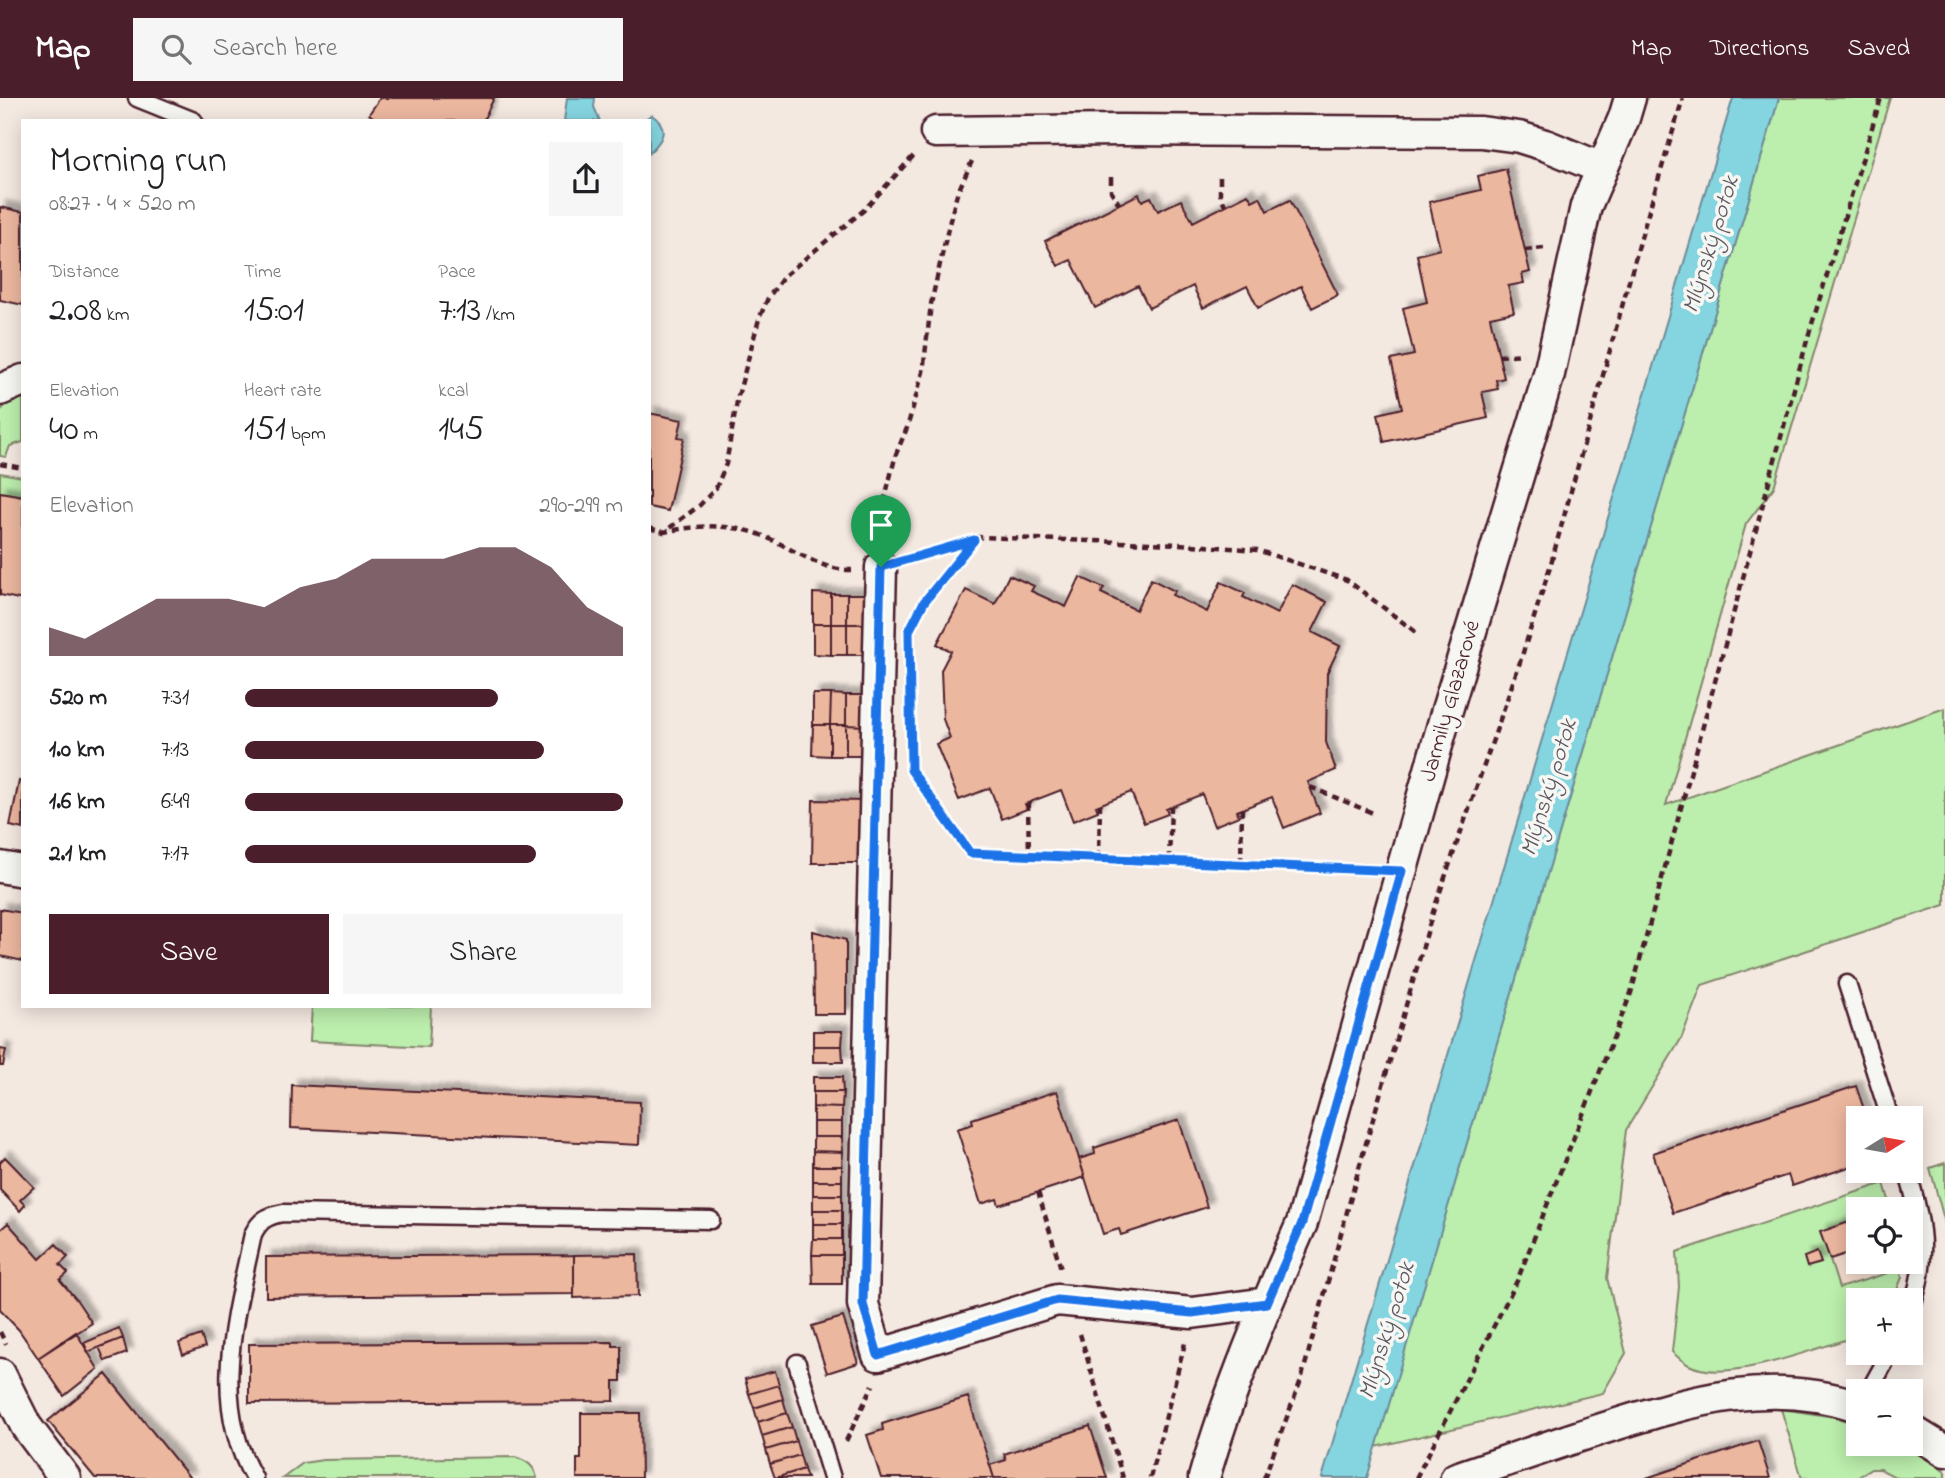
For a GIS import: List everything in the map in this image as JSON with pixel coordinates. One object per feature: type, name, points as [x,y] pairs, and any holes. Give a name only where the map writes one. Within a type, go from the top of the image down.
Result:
[{"type":"street","name":"Jarmily Glazarové","points":[[1204,1478],[1218,1427],[1302,1223],[1459,670],[1549,374],[1586,206],[1630,98]]},
{"type":"street","points":[[936,132],[1481,132],[1519,137],[1601,168]]},
{"type":"street","points":[[0,390],[21,381]]},
{"type":"street","points":[[881,567],[863,1304],[878,1355],[1057,1300],[1192,1313],[1267,1303]]},
{"type":"street","points":[[0,867],[21,871]]},
{"type":"street","points":[[0,1374],[26,1426],[65,1478]]},
{"type":"street","points":[[1456,1478],[1660,1410],[1717,1396],[1777,1392],[1822,1396],[1846,1403]]},
{"type":"street","points":[[1923,1437],[1945,1451]]},
{"type":"lane","points":[[137,98],[189,119]]},
{"type":"lane","points":[[1847,984],[1886,1106]]},
{"type":"lane","points":[[1911,1183],[1920,1212],[1923,1263],[1919,1288]]},
{"type":"lane","points":[[254,1478],[241,1457],[236,1439],[229,1393],[229,1365],[234,1322],[253,1234],[258,1224],[268,1216],[283,1213],[711,1220]]},
{"type":"lane","points":[[797,1363],[832,1478]]},
{"type":"path","points":[[1264,1478],[1301,1380],[1433,912],[1550,567],[1644,227],[1683,98]]},
{"type":"path","points":[[1416,1478],[1517,1281],[1631,993],[1808,337],[1881,98]]},
{"type":"path","points":[[664,532],[700,505],[716,488],[726,464],[737,396],[759,319],[768,298],[784,276],[863,210],[936,132]]},
{"type":"path","points":[[881,567],[881,514],[895,454],[907,428],[920,384],[931,304],[957,194],[983,132]]},
{"type":"path","points":[[1111,177],[1111,191],[1119,204]]},
{"type":"path","points":[[1220,177],[1220,194],[1225,205]]},
{"type":"path","points":[[1525,250],[1554,247]]},
{"type":"path","points":[[1499,356],[1529,353]]},
{"type":"path","points":[[0,464],[21,468]]},
{"type":"path","points":[[651,529],[664,532],[718,525],[759,535],[822,565],[847,570],[881,567],[977,537],[1179,544],[1256,550],[1347,580],[1417,633]]},
{"type":"path","points":[[909,631],[924,602],[974,540]]},
{"type":"path","points":[[911,732],[911,770],[970,853],[1402,871]]},
{"type":"path","points":[[1310,787],[1373,813]]},
{"type":"path","points":[[1028,803],[1029,855]]},
{"type":"path","points":[[1099,858],[1100,804]]},
{"type":"path","points":[[1169,860],[1171,807]]},
{"type":"path","points":[[1241,863],[1242,809]]},
{"type":"path","points":[[1150,1478],[1192,1313]]},
{"type":"path","points":[[845,1443],[889,1352]]},
{"type":"shaded area","points":[[1846,1254],[1846,1274],[1884,1274],[1838,1288],[1830,1259]]},
{"type":"green space","points":[[1779,98],[1890,98],[1774,487],[1746,524],[1666,805],[1945,708],[1945,905],[1702,985],[1681,1039],[1626,1130],[1607,1278],[1626,1353],[1603,1393],[1376,1447]]},
{"type":"green space","points":[[21,397],[21,443],[10,446],[6,457],[0,456],[0,411]]},
{"type":"green space","points":[[0,473],[21,477],[21,496],[0,492]]},
{"type":"green space","points":[[312,1008],[431,1008],[429,1047],[310,1041]]},
{"type":"green space","points":[[1945,1163],[1945,1223],[1930,1168]]},
{"type":"green space","points":[[1884,1183],[1888,1197],[1846,1197],[1846,1223],[1821,1232],[1839,1288],[1885,1274],[1902,1274],[1902,1277],[1898,1288],[1846,1288],[1846,1340],[1745,1368],[1705,1370],[1689,1365],[1672,1352],[1679,1287],[1677,1252]]},
{"type":"green space","points":[[1781,1409],[1846,1421],[1846,1456],[1921,1456],[1945,1471],[1945,1478],[1897,1478],[1880,1469],[1871,1469],[1857,1478],[1802,1478]]},
{"type":"green space","points":[[515,1457],[529,1464],[537,1478],[283,1478],[303,1463],[323,1460]]},
{"type":"water","points":[[567,98],[595,98],[594,107],[599,119],[564,119]]},
{"type":"water","name":"Mlýnský potok","points":[[1733,98],[1779,98],[1367,1478],[1322,1478]]},
{"type":"water","points":[[652,115],[663,129],[661,139],[651,151],[651,119],[645,119]]},
{"type":"building","points":[[380,98],[494,98],[484,119],[375,119],[369,114]]},
{"type":"building","points":[[1506,169],[1530,272],[1522,274],[1524,283],[1508,286],[1514,312],[1490,317],[1504,378],[1496,380],[1498,389],[1482,392],[1488,418],[1384,442],[1378,414],[1402,408],[1391,360],[1414,355],[1403,308],[1427,302],[1417,255],[1440,249],[1429,202],[1481,190],[1478,176]]},
{"type":"building","points":[[1139,194],[1142,201],[1151,197],[1158,211],[1181,200],[1193,222],[1248,194],[1252,201],[1260,197],[1267,211],[1290,200],[1338,295],[1312,308],[1301,286],[1258,308],[1247,286],[1203,308],[1193,286],[1149,308],[1138,286],[1095,308],[1071,260],[1058,266],[1045,241]]},
{"type":"building","points":[[0,207],[21,212],[21,305],[0,300]]},
{"type":"building","points":[[651,413],[682,420],[678,437],[684,438],[668,511],[651,507]]},
{"type":"building","points":[[0,492],[21,496],[21,600],[0,595]]},
{"type":"building","points":[[1009,575],[1034,586],[1031,591],[1066,607],[1080,577],[1104,588],[1101,593],[1136,610],[1151,579],[1175,591],[1172,595],[1207,612],[1221,582],[1245,593],[1243,597],[1277,614],[1292,584],[1327,602],[1312,632],[1340,646],[1327,673],[1326,742],[1336,770],[1308,782],[1320,813],[1284,828],[1272,797],[1237,811],[1239,816],[1214,826],[1202,794],[1166,809],[1168,814],[1144,823],[1131,792],[1096,806],[1098,811],[1073,821],[1061,790],[1025,804],[1027,809],[1002,819],[990,788],[959,800],[936,744],[950,738],[943,719],[941,670],[951,651],[937,644],[966,590],[995,604]]},
{"type":"building","points":[[813,593],[831,594],[831,624],[813,624]]},
{"type":"building","points":[[831,594],[847,594],[847,624],[831,624]]},
{"type":"building","points":[[847,594],[865,594],[865,624],[847,624]]},
{"type":"building","points":[[813,624],[831,624],[831,655],[813,654]]},
{"type":"building","points":[[831,624],[847,624],[847,655],[831,655]]},
{"type":"building","points":[[847,624],[865,624],[865,655],[847,655]]},
{"type":"building","points":[[813,694],[831,694],[830,725],[813,725]]},
{"type":"building","points":[[831,694],[846,695],[846,725],[830,725]]},
{"type":"building","points":[[846,695],[864,695],[864,726],[846,725]]},
{"type":"building","points":[[813,725],[830,725],[830,756],[812,755]]},
{"type":"building","points":[[830,725],[846,725],[846,756],[830,756]]},
{"type":"building","points":[[846,725],[864,726],[864,756],[846,756]]},
{"type":"building","points":[[19,781],[21,829],[10,826]]},
{"type":"building","points":[[813,800],[865,801],[864,863],[812,863]]},
{"type":"building","points":[[0,909],[21,913],[21,961],[0,956]]},
{"type":"building","points":[[813,931],[846,940],[846,1014],[814,1014]]},
{"type":"building","points":[[813,1031],[843,1031],[842,1046],[813,1046]]},
{"type":"building","points":[[813,1046],[842,1046],[843,1062],[813,1062]]},
{"type":"building","points":[[0,1049],[6,1050],[3,1066],[0,1066]]},
{"type":"building","points":[[813,1077],[842,1077],[843,1092],[813,1092]]},
{"type":"building","points":[[292,1085],[640,1102],[639,1145],[291,1128]]},
{"type":"building","points":[[1856,1086],[1863,1106],[1846,1106],[1846,1168],[1792,1186],[1788,1175],[1673,1213],[1653,1153]]},
{"type":"building","points":[[1057,1091],[1085,1177],[999,1205],[997,1199],[981,1204],[957,1129],[973,1124],[972,1119]]},
{"type":"building","points":[[813,1092],[843,1092],[842,1108],[813,1107]]},
{"type":"building","points":[[813,1107],[842,1108],[842,1122],[813,1122]]},
{"type":"building","points":[[1179,1120],[1207,1207],[1121,1235],[1119,1229],[1103,1234],[1079,1159],[1095,1154],[1094,1148]]},
{"type":"building","points":[[813,1122],[842,1122],[842,1137],[813,1137]]},
{"type":"building","points":[[813,1137],[842,1137],[843,1152],[813,1151]]},
{"type":"building","points":[[813,1151],[843,1152],[842,1166],[813,1166]]},
{"type":"building","points":[[5,1157],[34,1187],[20,1200],[25,1205],[20,1211],[0,1190],[0,1162]]},
{"type":"building","points":[[813,1166],[842,1166],[842,1181],[813,1181]]},
{"type":"building","points":[[813,1181],[842,1181],[842,1195],[813,1195]]},
{"type":"building","points":[[813,1195],[842,1195],[842,1210],[813,1210]]},
{"type":"building","points":[[813,1210],[842,1210],[842,1224],[813,1224]]},
{"type":"building","points":[[8,1223],[40,1259],[56,1244],[68,1257],[60,1265],[68,1273],[60,1280],[92,1323],[38,1358],[19,1330],[0,1310],[0,1230]]},
{"type":"building","points":[[1846,1223],[1846,1254],[1830,1259],[1820,1232]]},
{"type":"building","points":[[813,1224],[842,1224],[842,1239],[813,1239]]},
{"type":"building","points":[[813,1239],[842,1239],[842,1255],[812,1255]]},
{"type":"building","points":[[1817,1252],[1821,1263],[1807,1267],[1804,1257]]},
{"type":"building","points":[[637,1254],[638,1296],[574,1298],[574,1255]]},
{"type":"building","points":[[574,1255],[574,1294],[266,1297],[266,1257]]},
{"type":"building","points":[[812,1255],[842,1255],[842,1284],[813,1284]]},
{"type":"building","points":[[843,1317],[858,1363],[827,1373],[812,1326]]},
{"type":"building","points":[[119,1328],[123,1338],[88,1352],[84,1343]]},
{"type":"building","points":[[76,1332],[98,1369],[64,1396],[38,1358]]},
{"type":"building","points":[[201,1335],[205,1347],[183,1355],[179,1343]]},
{"type":"building","points":[[123,1338],[127,1353],[105,1361],[99,1347]]},
{"type":"building","points":[[613,1342],[613,1346],[621,1346],[621,1381],[614,1381],[614,1401],[249,1403],[249,1344]]},
{"type":"building","points":[[775,1371],[779,1385],[749,1394],[745,1379]]},
{"type":"building","points":[[106,1374],[190,1478],[95,1478],[48,1421]]},
{"type":"building","points":[[779,1385],[783,1399],[754,1408],[749,1394]]},
{"type":"building","points":[[968,1397],[994,1478],[881,1478],[867,1435],[883,1430],[882,1424]]},
{"type":"building","points":[[783,1399],[787,1413],[758,1422],[754,1408]]},
{"type":"building","points":[[581,1413],[640,1413],[641,1478],[577,1478],[577,1459],[581,1459]]},
{"type":"building","points":[[787,1413],[792,1427],[762,1436],[758,1422]]},
{"type":"building","points":[[1090,1426],[1107,1478],[994,1478],[990,1465],[1006,1460],[1004,1454]]},
{"type":"building","points":[[792,1427],[796,1441],[766,1450],[762,1436]]},
{"type":"building","points":[[796,1441],[800,1455],[770,1464],[766,1450]]},
{"type":"building","points":[[1758,1441],[1770,1478],[1646,1478]]},
{"type":"building","points":[[800,1455],[804,1469],[775,1478],[770,1464]]},
{"type":"building","points":[[804,1469],[807,1478],[775,1478]]},
{"type":"route","points":[[974,540],[924,602],[909,631],[911,770],[970,853],[1402,871],[1302,1223],[1267,1303],[1192,1313],[1057,1300],[878,1355],[863,1304],[881,567],[974,540]]}]
